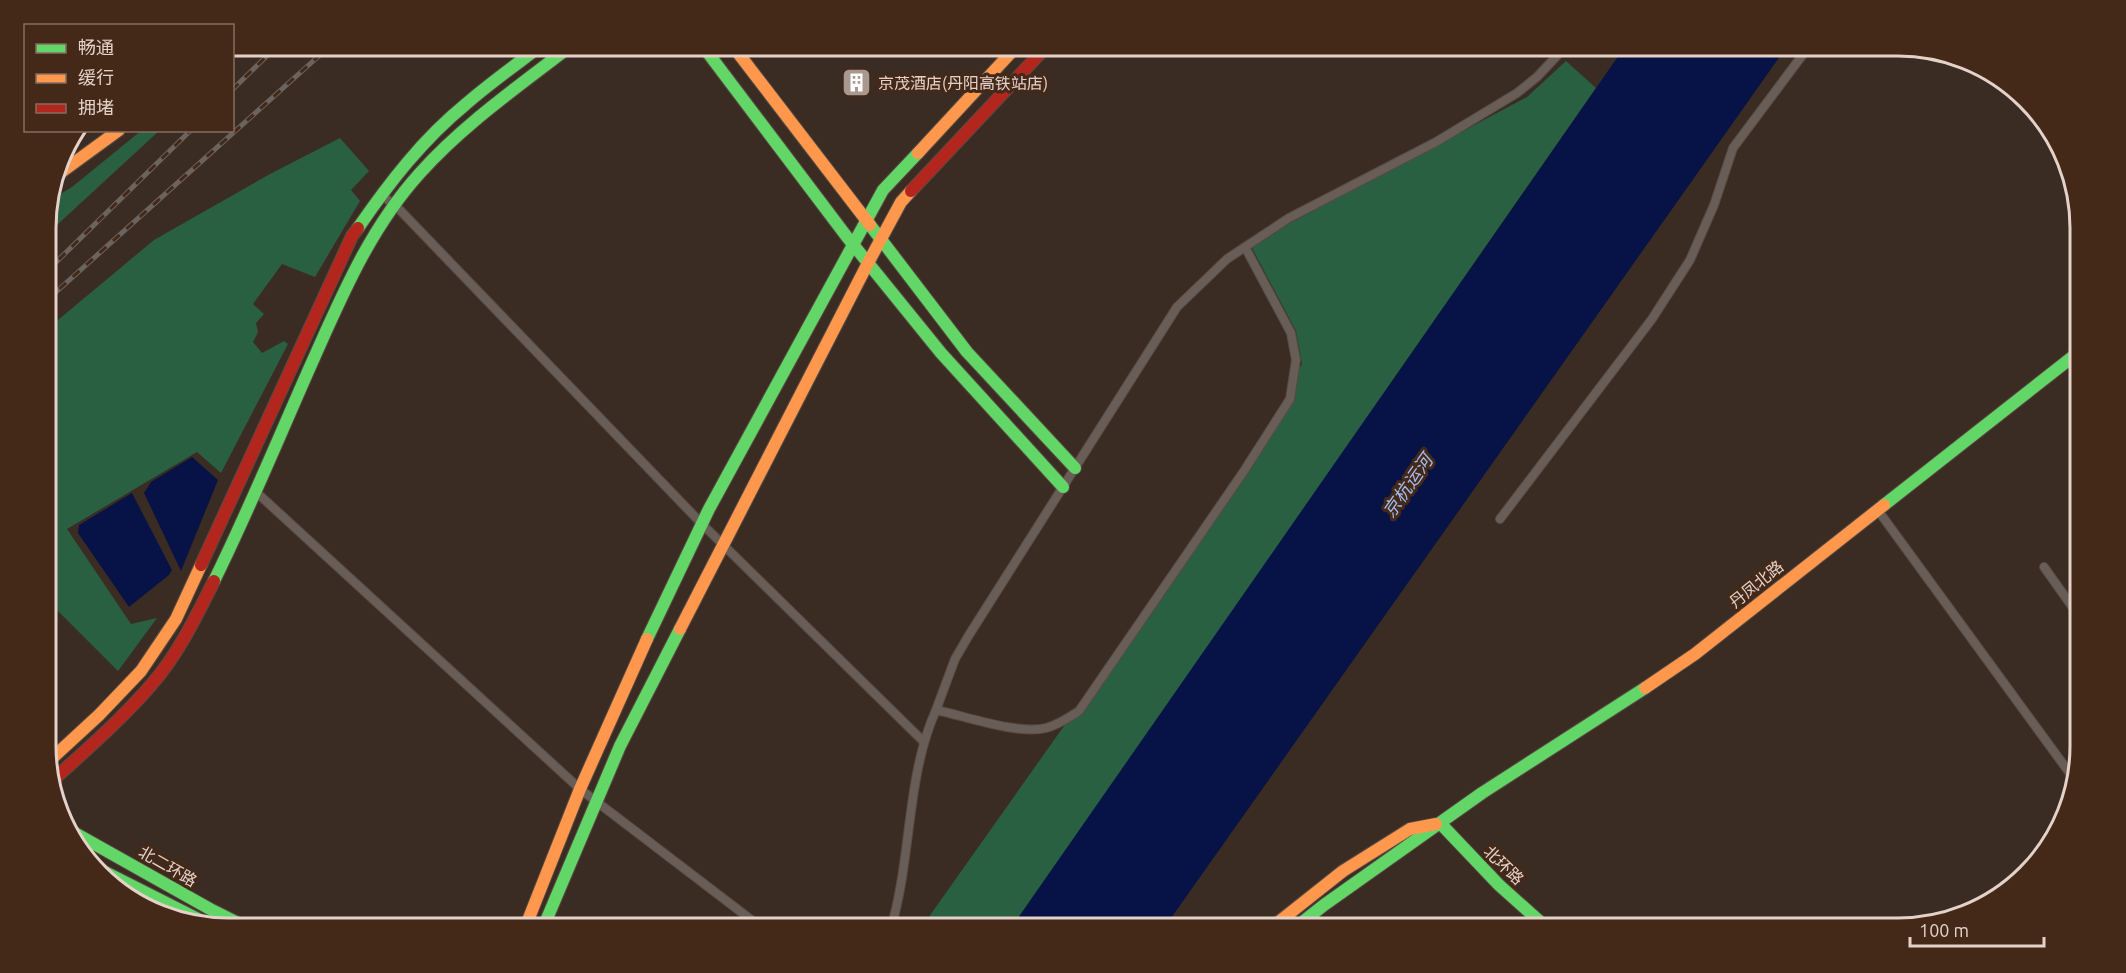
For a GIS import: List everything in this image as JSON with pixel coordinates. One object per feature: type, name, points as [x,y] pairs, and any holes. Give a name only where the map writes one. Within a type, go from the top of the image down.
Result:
[{"type":"street","points":[[56,754],[99,715],[141,671],[176,619],[352,236],[393,178],[436,131],[465,104],[528,56]]},
{"type":"street","points":[[58,776],[113,726],[153,683],[192,626],[347,284],[374,236],[418,175],[443,149],[476,119],[558,56]]},
{"type":"street","points":[[710,56],[853,245],[941,353],[1063,486]]},
{"type":"street","points":[[740,56],[967,352],[1075,468]]},
{"type":"street","points":[[529,918],[580,789],[702,524],[883,190],[1008,56]]},
{"type":"street","points":[[547,918],[620,746],[901,202],[1038,56]]},
{"type":"street","points":[[894,918],[902,885],[925,734],[955,659],[1177,307],[1227,259],[1245,246],[1288,218],[1436,142],[1517,93],[1557,56]]},
{"type":"street","points":[[1500,519],[1652,319],[1690,260],[1714,205],[1732,148],[1802,56]]},
{"type":"street","points":[[67,168],[116,132]]},
{"type":"street","points":[[381,195],[396,206],[702,524],[924,742]]},
{"type":"street","points":[[936,710],[1025,729],[1045,728],[1062,722],[1079,711],[1261,446],[1290,399],[1296,360],[1291,333],[1245,246]]},
{"type":"street","name":"丹凤北路","points":[[1308,917],[1482,793],[1621,705],[1695,654],[2070,359]]},
{"type":"street","points":[[255,491],[580,789],[749,918]]},
{"type":"street","points":[[1877,509],[2068,771]]},
{"type":"street","points":[[2044,567],[2070,604]]},
{"type":"street","points":[[1283,917],[1342,871],[1410,829],[1440,824]]},
{"type":"street","name":"北环路","points":[[1440,824],[1499,885],[1535,917]]},
{"type":"street","name":"北二环路","points":[[84,838],[230,918]]},
{"type":"street","points":[[121,880],[181,911]]},
{"type":"green space","points":[[1566,61],[1596,88],[1019,918],[928,918],[1289,408],[1296,373],[1302,364],[1296,331],[1252,248],[1292,222],[1527,97]]},
{"type":"green space","points":[[140,132],[158,132],[56,226],[59,195]]},
{"type":"green space","points":[[340,138],[369,171],[351,190],[360,201],[315,277],[282,264],[253,304],[264,314],[256,323],[258,332],[253,342],[262,353],[284,341],[288,344],[221,473],[197,452],[67,529],[131,624],[157,618],[118,671],[56,609],[56,322],[154,240],[270,174]]},
{"type":"water","name":"京杭运河","points":[[1618,56],[1780,56],[1171,917],[1018,918]]},
{"type":"water","points":[[192,457],[218,480],[181,571],[144,493],[151,482]]},
{"type":"water","points":[[132,493],[172,570],[169,575],[129,607],[78,533],[79,525]]},
{"type":"railway","points":[[234,88],[267,56]]},
{"type":"railway","points":[[56,292],[319,56]]},
{"type":"railway","points":[[56,262],[189,132]]},
{"type":"traffic: fast","points":[[358,228],[394,178],[435,132],[484,89],[528,56]]},
{"type":"traffic: fast","points":[[214,581],[336,309],[360,261],[387,216],[420,173],[455,138],[558,56]]},
{"type":"traffic: fast","points":[[710,56],[847,237],[941,353],[1063,487]]},
{"type":"traffic: fast","points":[[647,639],[709,509],[883,190],[918,153]]},
{"type":"traffic: fast","points":[[870,225],[967,352],[1075,468]]},
{"type":"traffic: fast","points":[[1884,505],[2070,359]]},
{"type":"traffic: fast","points":[[547,918],[620,746],[680,629]]},
{"type":"traffic: fast","points":[[1308,917],[1482,793],[1645,688]]},
{"type":"traffic: fast","points":[[1440,823],[1499,885],[1535,917]]},
{"type":"traffic: fast","points":[[83,838],[228,918]]},
{"type":"traffic: fast","points":[[121,880],[181,911]]},
{"type":"traffic: slow","points":[[740,56],[870,225]]},
{"type":"traffic: slow","points":[[918,153],[1008,56]]},
{"type":"traffic: slow","points":[[67,168],[116,132]]},
{"type":"traffic: slow","points":[[680,629],[868,263],[901,202],[911,191]]},
{"type":"traffic: slow","points":[[1645,688],[1695,654],[1884,505]]},
{"type":"traffic: slow","points":[[56,754],[99,715],[141,671],[176,619],[201,565]]},
{"type":"traffic: slow","points":[[529,918],[580,789],[647,639]]},
{"type":"traffic: slow","points":[[1284,917],[1343,871],[1410,829],[1436,824]]},
{"type":"traffic: jam","points":[[911,191],[1038,56]]},
{"type":"traffic: jam","points":[[201,565],[352,236],[358,228]]},
{"type":"traffic: jam","points":[[58,775],[116,722],[161,672],[186,635],[214,581]]},
{"type":"place","name":"京茂酒店(丹阳高铁站店)","points":[[857,83]]}]
